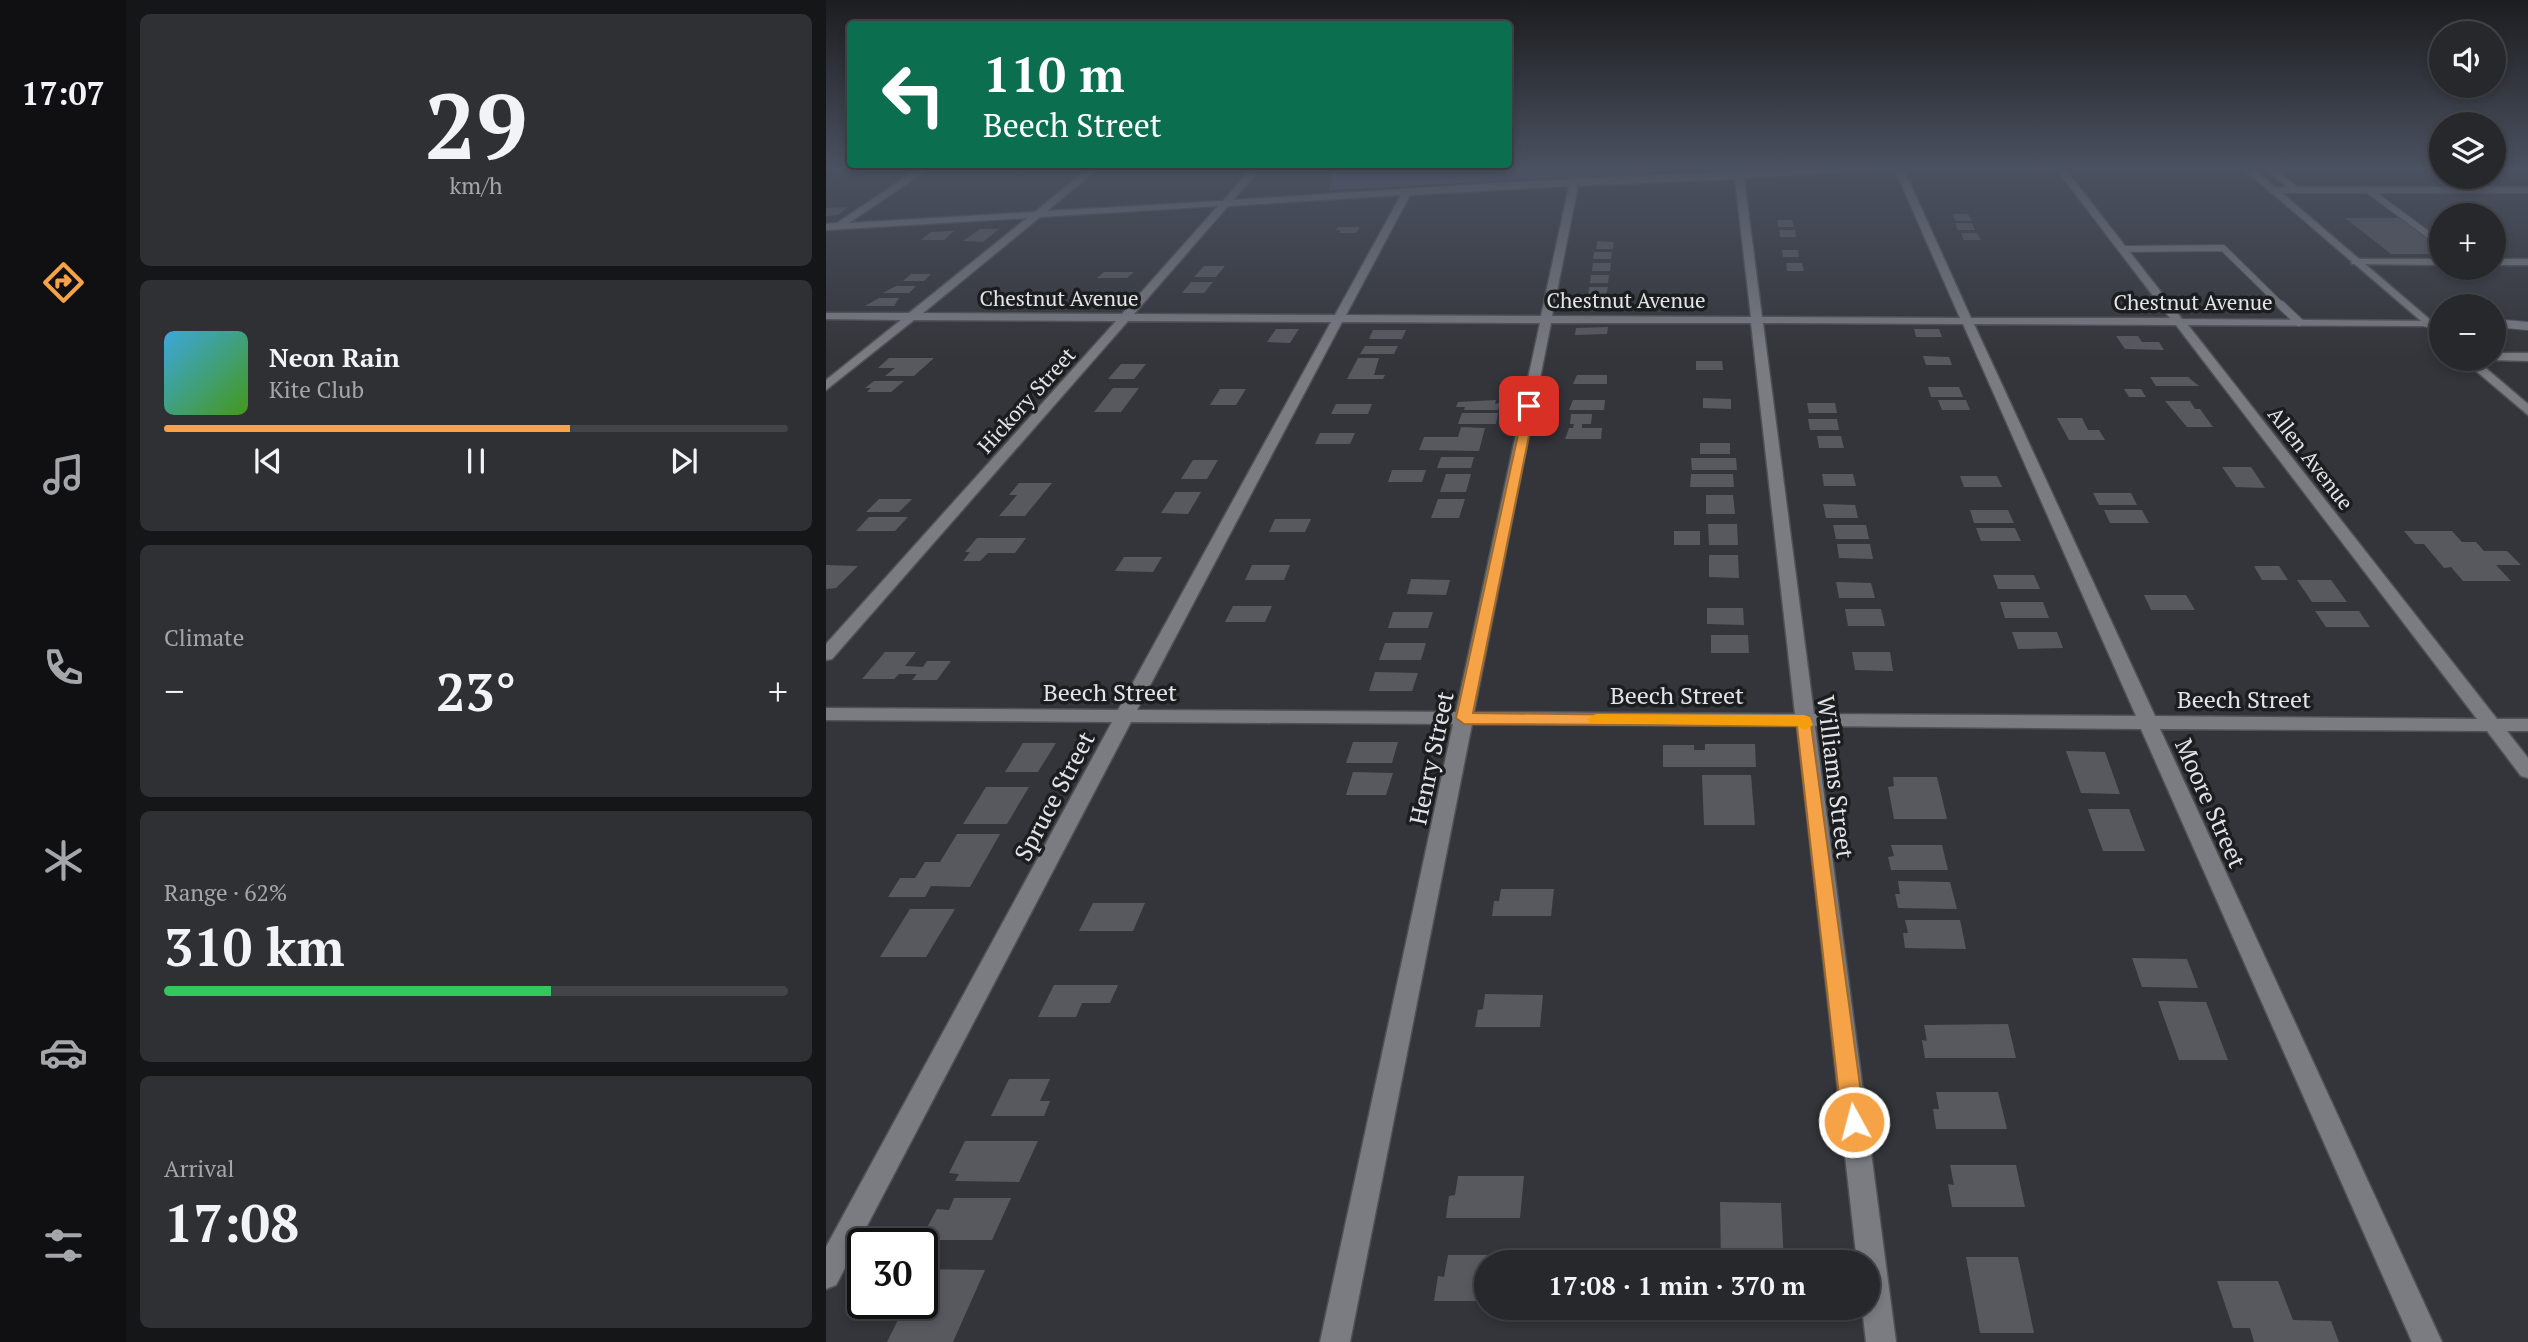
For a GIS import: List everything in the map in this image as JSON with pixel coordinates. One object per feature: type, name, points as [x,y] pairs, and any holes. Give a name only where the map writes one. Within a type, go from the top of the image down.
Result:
[{"type":"street","points":[[826,386],[1014,233]]},
{"type":"street","name":"Hickory Street","points":[[826,655],[1200,233]]},
{"type":"street","name":"Spruce Street","points":[[826,1275],[1385,233]]},
{"type":"street","name":"Henry Street","points":[[1335,1342],[1564,233]]},
{"type":"street","name":"Williams Street","points":[[1746,233],[1881,1342]]},
{"type":"street","name":"Moore Street","points":[[1927,233],[2427,1342]]},
{"type":"street","name":"Allen Avenue","points":[[2109,233],[2528,771]]},
{"type":"street","points":[[2321,233],[2427,323]]},
{"type":"street","points":[[2356,262],[2429,262]]},
{"type":"street","points":[[2506,262],[2528,262]]},
{"type":"street","name":"Chestnut Avenue","points":[[826,316],[2427,323]]},
{"type":"street","points":[[2506,357],[2528,357]]},
{"type":"street","points":[[2482,371],[2528,411]]},
{"type":"street","name":"Beech Street","points":[[826,714],[2528,725]]},
{"type":"lane","points":[[2121,249],[2223,248],[2299,322]]},
{"type":"lane","points":[[2506,323],[2528,326]]},
{"type":"building","points":[[930,233],[952,233],[944,240],[921,240]]},
{"type":"building","points":[[975,233],[995,233],[983,242],[963,241]]},
{"type":"building","points":[[1779,233],[1795,233],[1796,237],[1780,237]]},
{"type":"building","points":[[1961,233],[1977,233],[1981,240],[1964,240]]},
{"type":"building","points":[[2364,233],[2419,233],[2429,240],[2429,254],[2391,254]]},
{"type":"building","points":[[1597,241],[1614,242],[1613,249],[1596,249]]},
{"type":"building","points":[[1782,250],[1798,250],[1799,257],[1783,257]]},
{"type":"building","points":[[1594,252],[1612,252],[1611,259],[1593,259]]},
{"type":"building","points":[[1593,263],[1611,263],[1610,271],[1592,271]]},
{"type":"building","points":[[1786,263],[1802,263],[1804,271],[1787,271]]},
{"type":"building","points":[[1204,266],[1225,266],[1216,277],[1194,277]]},
{"type":"building","points":[[1104,272],[1134,272],[1127,278],[1097,278]]},
{"type":"building","points":[[911,274],[931,274],[924,281],[903,281]]},
{"type":"building","points":[[1591,275],[1609,275],[1608,283],[1590,283]]},
{"type":"building","points":[[1191,282],[1213,282],[1204,293],[1182,293]]},
{"type":"building","points":[[896,286],[916,286],[909,293],[883,293]]},
{"type":"building","points":[[1589,287],[1608,287],[1606,295],[1588,295]]},
{"type":"building","points":[[879,298],[899,298],[894,306],[865,306]]},
{"type":"building","points":[[1076,298],[1097,300],[1091,306],[1078,308],[1070,308],[1072,306],[1064,304]]},
{"type":"building","points":[[1045,299],[1058,300],[1048,309],[1036,308]]},
{"type":"building","points":[[1588,299],[1607,299],[1605,308],[1587,308]]},
{"type":"building","points":[[1608,327],[1607,334],[1575,335],[1576,328]]},
{"type":"building","points":[[1276,329],[1299,329],[1290,343],[1267,342]]},
{"type":"building","points":[[1914,329],[1939,329],[1942,337],[1916,337]]},
{"type":"building","points":[[1373,330],[1406,330],[1402,339],[1369,339]]},
{"type":"building","points":[[2116,336],[2138,336],[2142,342],[2159,342],[2164,350],[2125,349]]},
{"type":"building","points":[[1365,346],[1398,346],[1394,354],[1360,354]]},
{"type":"building","points":[[1923,356],[1949,357],[1952,365],[1926,365]]},
{"type":"building","points":[[889,358],[934,358],[914,376],[885,376],[895,368],[878,368]]},
{"type":"building","points":[[1358,358],[1379,358],[1374,375],[1385,375],[1383,379],[1347,379]]},
{"type":"building","points":[[1696,361],[1722,361],[1723,370],[1696,370]]},
{"type":"building","points":[[1121,364],[1146,364],[1134,379],[1108,379]]},
{"type":"building","points":[[1577,375],[1607,375],[1607,384],[1573,384]]},
{"type":"building","points":[[2150,377],[2188,377],[2199,386],[2156,386]]},
{"type":"building","points":[[874,381],[904,381],[891,392],[867,392],[871,388],[865,388]]},
{"type":"building","points":[[1928,387],[1959,387],[1963,397],[1931,397]]},
{"type":"building","points":[[1113,388],[1139,388],[1121,412],[1094,412]]},
{"type":"building","points":[[1220,389],[1246,389],[1236,405],[1210,405]]},
{"type":"building","points":[[2124,389],[2141,389],[2146,397],[2129,397]]},
{"type":"building","points":[[1703,398],[1731,399],[1731,409],[1703,408]]},
{"type":"building","points":[[1496,400],[1495,404],[1500,403],[1498,410],[1464,410],[1465,407],[1456,407],[1458,402]]},
{"type":"building","points":[[1573,400],[1605,400],[1604,410],[1569,410]]},
{"type":"building","points":[[1938,400],[1966,400],[1970,410],[1942,410]]},
{"type":"building","points":[[2165,401],[2190,401],[2195,409],[2200,409],[2213,427],[2187,427]]},
{"type":"building","points":[[1807,403],[1835,403],[1837,413],[1809,413]]},
{"type":"building","points":[[1336,404],[1372,404],[1368,414],[1331,414]]},
{"type":"building","points":[[1462,413],[1498,413],[1496,424],[1458,424]]},
{"type":"building","points":[[1571,414],[1592,414],[1591,424],[1582,424],[1582,428],[1602,428],[1601,439],[1565,439],[1569,428],[1573,428],[1574,424],[1570,424]]},
{"type":"building","points":[[2057,418],[2082,418],[2088,430],[2099,430],[2105,440],[2069,440]]},
{"type":"building","points":[[1808,419],[1837,419],[1839,430],[1810,430]]},
{"type":"building","points":[[1461,427],[1485,428],[1479,451],[1419,450],[1424,437],[1458,437]]},
{"type":"building","points":[[1320,433],[1355,433],[1350,444],[1315,444]]},
{"type":"building","points":[[1817,436],[1841,436],[1844,448],[1819,448]]},
{"type":"building","points":[[1700,443],[1730,443],[1730,454],[1700,454]]},
{"type":"building","points":[[1441,457],[1474,457],[1471,468],[1437,468]]},
{"type":"building","points":[[1691,458],[1736,458],[1737,470],[1692,470]]},
{"type":"building","points":[[1193,460],[1218,460],[1207,479],[1181,479]]},
{"type":"building","points":[[2222,467],[2251,467],[2265,488],[2236,487]]},
{"type":"building","points":[[1392,470],[1426,470],[1422,482],[1388,482]]},
{"type":"building","points":[[1446,474],[1471,474],[1466,492],[1440,492]]},
{"type":"building","points":[[1691,474],[1733,474],[1734,487],[1690,487]]},
{"type":"building","points":[[1822,474],[1853,474],[1856,486],[1824,486]]},
{"type":"building","points":[[1960,476],[1997,476],[2002,487],[1964,487]]},
{"type":"building","points":[[1019,483],[1052,483],[1025,516],[999,516],[1017,495],[1009,495]]},
{"type":"building","points":[[1175,492],[1201,492],[1188,514],[1161,513]]},
{"type":"building","points":[[2093,493],[2131,493],[2137,505],[2099,505]]},
{"type":"building","points":[[1706,495],[1733,495],[1735,514],[1706,514]]},
{"type":"building","points":[[879,499],[912,499],[899,512],[866,512]]},
{"type":"building","points":[[1438,499],[1465,499],[1459,518],[1431,518]]},
{"type":"building","points":[[1823,504],[1855,505],[1858,518],[1826,518]]},
{"type":"building","points":[[1970,510],[2008,510],[2014,523],[1974,523]]},
{"type":"building","points":[[2104,510],[2142,510],[2149,523],[2110,523]]},
{"type":"building","points":[[869,517],[908,517],[895,531],[856,531]]},
{"type":"building","points":[[1275,519],[1311,519],[1305,532],[1269,532]]},
{"type":"building","points":[[1708,524],[1737,524],[1738,545],[1709,545]]},
{"type":"building","points":[[1833,525],[1866,525],[1869,539],[1836,539]]},
{"type":"building","points":[[1976,528],[2015,528],[2021,541],[1981,541]]},
{"type":"building","points":[[1674,531],[1700,531],[1700,545],[1674,545]]},
{"type":"building","points":[[2404,531],[2452,531],[2462,542],[2476,542],[2484,551],[2507,551],[2521,565],[2496,565],[2511,581],[2463,581],[2451,567],[2444,568],[2424,544],[2415,544]]},
{"type":"building","points":[[977,538],[1026,538],[1015,553],[988,553],[980,561],[963,561],[970,552],[965,552]]},
{"type":"building","points":[[1837,544],[1870,544],[1873,559],[1839,558]]},
{"type":"building","points":[[1709,555],[1738,555],[1739,578],[1709,577]]},
{"type":"building","points":[[1124,557],[1162,557],[1153,572],[1115,571]]},
{"type":"building","points":[[826,565],[858,566],[836,588],[826,589]]},
{"type":"building","points":[[1252,565],[1290,565],[1284,580],[1245,580]]},
{"type":"building","points":[[2254,566],[2279,566],[2288,580],[2262,580]]},
{"type":"building","points":[[1993,575],[2034,575],[2040,589],[1998,589]]},
{"type":"building","points":[[1411,579],[1450,580],[1446,595],[1407,594]]},
{"type":"building","points":[[2297,580],[2331,580],[2347,602],[2312,602]]},
{"type":"building","points":[[1836,582],[1871,583],[1875,598],[1839,598]]},
{"type":"building","points":[[2144,595],[2186,595],[2195,610],[2151,610]]},
{"type":"building","points":[[2000,602],[2043,602],[2049,618],[2005,618]]},
{"type":"building","points":[[1233,606],[1272,606],[1265,622],[1225,622]]},
{"type":"building","points":[[1707,608],[1743,608],[1744,625],[1707,624]]},
{"type":"building","points":[[1845,609],[1881,609],[1885,626],[1848,626]]},
{"type":"building","points":[[2315,611],[2359,611],[2370,627],[2326,627]]},
{"type":"building","points":[[1393,612],[1433,612],[1428,628],[1388,628]]},
{"type":"building","points":[[2012,632],[2057,632],[2063,648],[2018,649]]},
{"type":"building","points":[[1711,635],[1748,635],[1749,653],[1711,653]]},
{"type":"building","points":[[1385,643],[1426,643],[1421,660],[1379,660]]},
{"type":"building","points":[[885,652],[916,652],[905,666],[923,667],[927,661],[951,661],[937,680],[912,680],[917,674],[899,674],[894,679],[862,679]]},
{"type":"building","points":[[1852,652],[1890,652],[1893,671],[1855,670]]},
{"type":"building","points":[[1375,672],[1418,673],[1412,691],[1369,691]]},
{"type":"building","points":[[1353,742],[1398,742],[1392,763],[1346,763]]},
{"type":"building","points":[[1023,743],[1056,743],[1038,772],[1005,772]]},
{"type":"building","points":[[1705,744],[1755,744],[1756,767],[1663,767],[1663,745],[1694,745],[1694,750],[1705,750]]},
{"type":"building","points":[[2066,751],[2105,752],[2120,794],[2081,793]]},
{"type":"building","points":[[1353,772],[1393,773],[1386,795],[1346,795]]},
{"type":"building","points":[[1702,775],[1751,775],[1755,825],[1704,825]]},
{"type":"building","points":[[1893,777],[1937,777],[1947,819],[1894,819],[1888,787],[1894,786]]},
{"type":"building","points":[[986,787],[1029,787],[1007,824],[963,824]]},
{"type":"building","points":[[2088,809],[2129,809],[2145,851],[2103,851]]},
{"type":"building","points":[[957,834],[1000,834],[970,887],[931,886],[925,897],[888,897],[900,878],[915,878],[925,862],[940,862]]},
{"type":"building","points":[[1891,845],[1942,845],[1948,870],[1891,870],[1888,857],[1894,856]]},
{"type":"building","points":[[1898,881],[1950,882],[1957,909],[1898,908],[1895,894],[1900,894]]},
{"type":"building","points":[[1501,889],[1554,889],[1551,916],[1492,916],[1494,901],[1499,901]]},
{"type":"building","points":[[1093,903],[1145,903],[1133,931],[1079,931]]},
{"type":"building","points":[[910,909],[955,909],[926,957],[880,957]]},
{"type":"building","points":[[1905,920],[1960,920],[1966,949],[1905,948],[1903,933],[1908,933]]},
{"type":"building","points":[[2132,958],[2187,959],[2198,988],[2142,987]]},
{"type":"building","points":[[1054,985],[1118,985],[1110,1003],[1082,1003],[1076,1017],[1038,1017]]},
{"type":"building","points":[[1485,994],[1543,995],[1540,1027],[1475,1027],[1478,1010],[1483,1009]]},
{"type":"building","points":[[2158,1001],[2206,1002],[2228,1060],[2179,1060]]},
{"type":"building","points":[[2008,1024],[2016,1058],[1925,1058],[1922,1040],[1927,1041],[1924,1025]]},
{"type":"building","points":[[1009,1079],[1050,1079],[1040,1101],[1050,1101],[1044,1116],[991,1116]]},
{"type":"building","points":[[1936,1092],[1998,1092],[2007,1129],[1936,1129],[1933,1109],[1939,1109]]},
{"type":"building","points":[[965,1141],[1038,1141],[1019,1182],[955,1181],[959,1174],[949,1173]]},
{"type":"building","points":[[1950,1165],[2016,1165],[2025,1207],[1952,1207],[1948,1184],[1954,1185]]},
{"type":"building","points":[[1458,1176],[1524,1176],[1520,1218],[1446,1218],[1449,1196],[1455,1195]]},
{"type":"building","points":[[954,1198],[1011,1198],[992,1240],[938,1240],[938,1228],[927,1228],[937,1209],[949,1210]]},
{"type":"building","points":[[1720,1202],[1781,1203],[1783,1250],[1721,1250]]},
{"type":"building","points":[[1448,1255],[1474,1255],[1474,1301],[1434,1301],[1438,1276],[1444,1277]]},
{"type":"building","points":[[1966,1257],[2018,1257],[2034,1333],[1980,1333]]},
{"type":"building","points":[[938,1269],[985,1270],[953,1342],[887,1342],[898,1319],[938,1319]]},
{"type":"building","points":[[2217,1281],[2278,1281],[2293,1320],[2331,1321],[2339,1342],[2254,1342],[2250,1328],[2233,1328]]},
{"type":"slow traffic","points":[[1596,719],[1804,721],[1805,725]]},
{"type":"route","points":[[1529,406],[1464,718],[1804,721],[1854,1122]]}]
